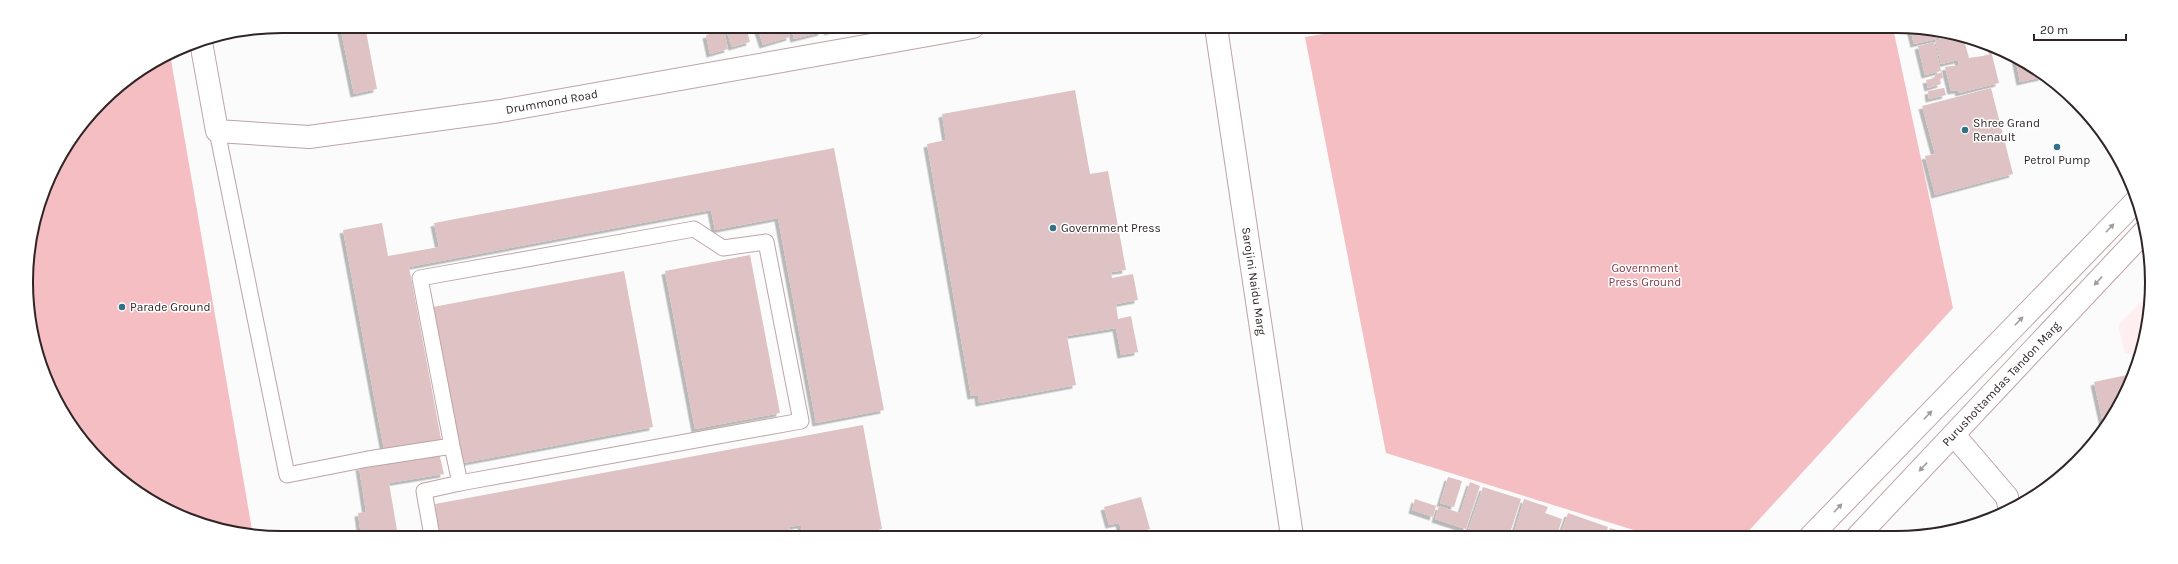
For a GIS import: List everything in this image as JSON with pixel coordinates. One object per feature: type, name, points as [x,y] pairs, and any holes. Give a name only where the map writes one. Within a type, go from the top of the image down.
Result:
[{"type":"main road","name":"Drummond Road","points":[[217,131],[309,137],[500,112],[939,33]]},
{"type":"main road","name":"Sarojini Naidu Marg","points":[[1217,33],[1291,531]]},
{"type":"main road","points":[[202,46],[217,131]]},
{"type":"main road","points":[[1816,531],[2133,204]]},
{"type":"main road","name":"Purushottamdas Tandon Marg","points":[[1867,531],[1954,434],[2141,236]]},
{"type":"main road","points":[[1954,434],[2007,497],[2008,504]]},
{"type":"lane","points":[[217,131],[287,475],[368,459],[452,446]]},
{"type":"lane","points":[[431,531],[424,491],[460,483],[800,421],[766,242],[723,248],[694,229],[420,278],[460,483]]},
{"type":"shaded area","points":[[2144,299],[2143,315],[2134,355],[2125,353],[2118,325]]},
{"type":"green space","name":"Government Press Ground","points":[[1328,33],[1894,33],[1953,308],[1749,531],[1637,531],[1386,453],[1305,37]]},
{"type":"green space","name":"Parade Ground","points":[[171,59],[252,529],[218,523],[202,518],[157,498],[130,480],[106,458],[84,434],[59,392],[41,346],[35,315],[33,282],[35,249],[38,233],[46,202],[66,157],[84,130],[106,106],[130,84],[157,66]]},
{"type":"building","points":[[341,33],[366,33],[377,89],[354,94]]},
{"type":"building","points":[[713,33],[725,33],[728,49],[710,54],[706,35]]},
{"type":"building","points":[[727,33],[748,33],[750,42],[732,47]]},
{"type":"building","points":[[759,33],[789,33],[790,37],[763,45]]},
{"type":"building","points":[[792,33],[818,33],[794,39]]},
{"type":"building","points":[[1911,34],[1943,38],[1914,44]]},
{"type":"building","points":[[1945,38],[1965,42],[1969,58],[1989,55],[1988,52],[1991,52],[1999,83],[1959,93],[1958,90],[1951,91],[1945,67],[1959,65],[1958,60],[1941,64],[1935,41]]},
{"type":"building","points":[[1934,42],[1941,71],[1925,75],[1918,46]]},
{"type":"building","points":[[2016,64],[2039,78],[2020,82]]},
{"type":"building","points":[[1942,72],[1943,78],[1940,79],[1941,84],[1928,88],[1926,80],[1935,78],[1935,75]]},
{"type":"building","points":[[1944,88],[1946,95],[1929,99],[1928,91]]},
{"type":"building","name":"Shree Grand Renault","points":[[1991,88],[2013,174],[1935,195],[1925,156],[1935,154],[1922,106]]},
{"type":"building","points":[[1075,90],[1090,174],[1108,171],[1126,270],[1111,272],[1112,278],[1133,274],[1138,300],[1116,304],[1118,319],[1131,316],[1138,352],[1121,355],[1116,328],[1067,336],[1076,385],[979,403],[978,395],[971,396],[927,144],[946,140],[942,114]]},
{"type":"building","points":[[834,148],[884,410],[816,423],[778,218],[715,230],[711,210],[409,267],[442,444],[385,455],[343,230],[382,223],[388,256],[439,247],[434,223]]},
{"type":"building","points":[[750,255],[780,413],[695,429],[665,271]]},
{"type":"building","points":[[624,271],[653,427],[463,463],[433,307]]},
{"type":"building","points":[[2127,375],[2112,406],[2103,421],[2094,382]]},
{"type":"building","points":[[863,425],[882,529],[874,531],[802,531],[801,525],[789,527],[790,531],[440,531],[435,504]]},
{"type":"building","points":[[439,453],[444,474],[389,483],[397,531],[360,531],[358,513],[366,512],[359,467]]},
{"type":"building","points":[[1448,477],[1462,481],[1454,507],[1440,503]]},
{"type":"building","points":[[1470,482],[1480,486],[1466,529],[1435,519],[1439,506],[1460,513]]},
{"type":"building","points":[[1483,487],[1521,499],[1511,531],[1468,530]]},
{"type":"building","points":[[1141,497],[1150,529],[1142,531],[1121,531],[1119,523],[1109,525],[1104,507]]},
{"type":"building","points":[[1415,499],[1436,506],[1433,517],[1412,510]]},
{"type":"building","points":[[1524,499],[1548,507],[1545,513],[1562,519],[1558,531],[1514,531]]},
{"type":"building","points":[[1568,513],[1608,527],[1607,531],[1562,531]]},
{"type":"building","points":[[1610,528],[1620,531],[1609,531]]},
{"type":"place","name":"Shree Grand Renault","points":[[1965,130]]},
{"type":"place","name":"Petrol Pump","points":[[2057,147]]},
{"type":"place","name":"Government Press","points":[[1053,228]]},
{"type":"place","name":"Parade Ground","points":[[122,307]]}]
